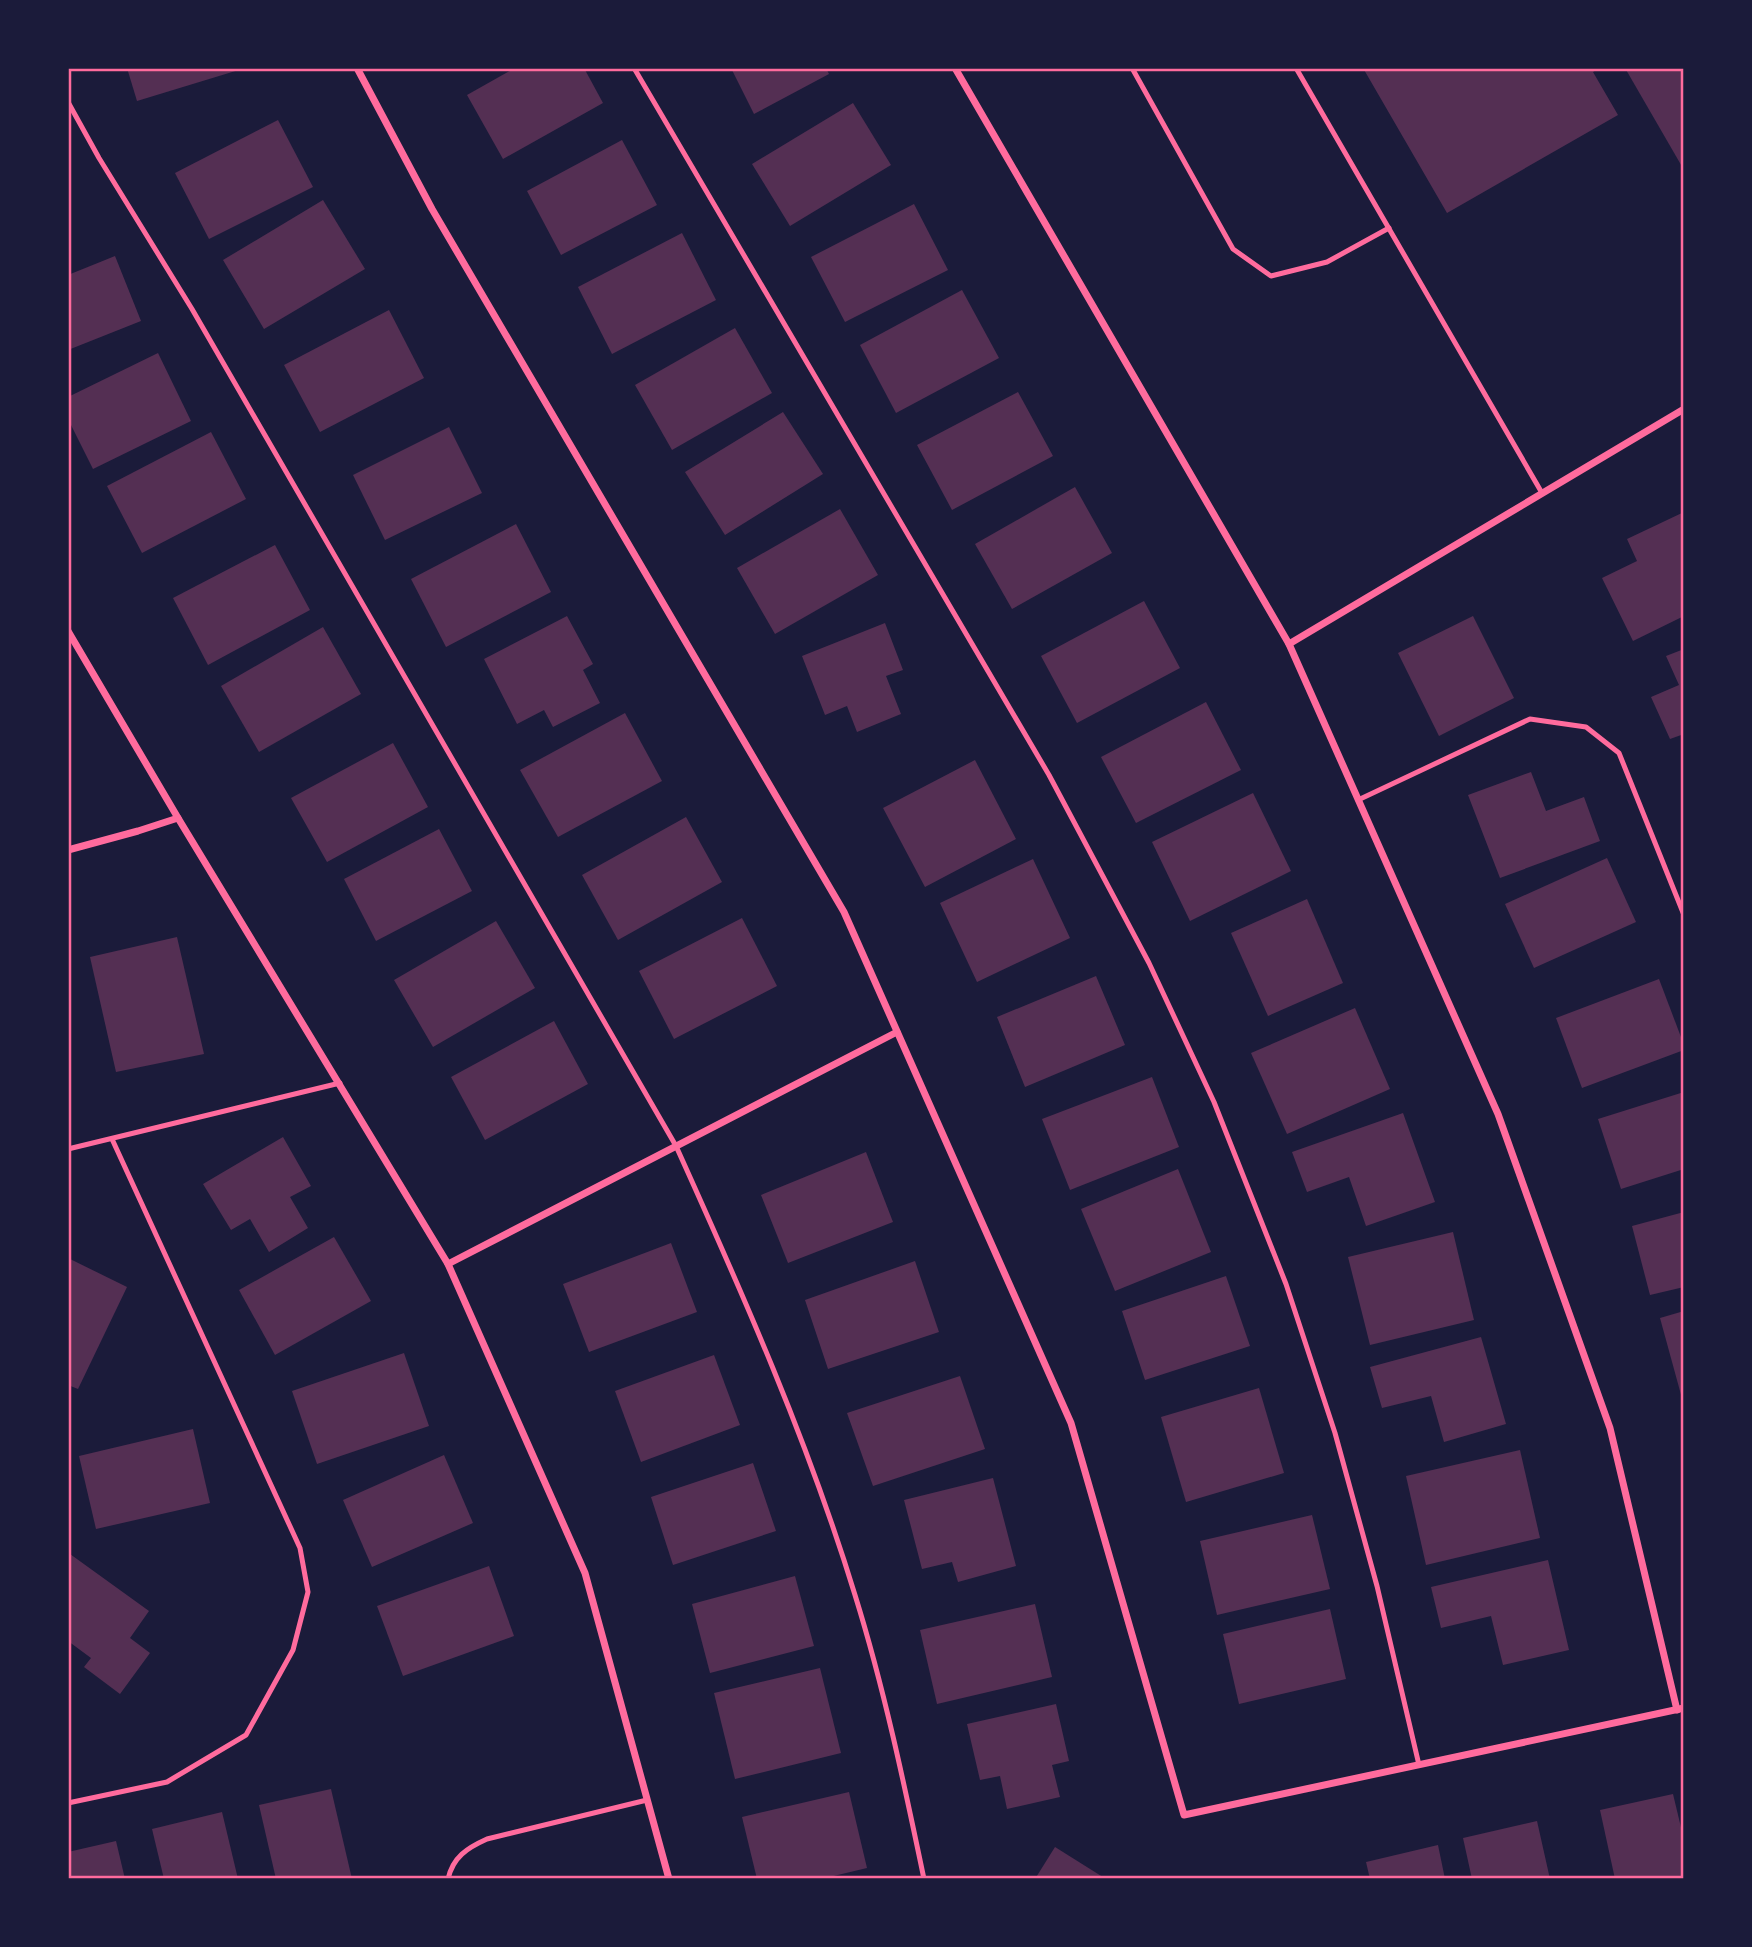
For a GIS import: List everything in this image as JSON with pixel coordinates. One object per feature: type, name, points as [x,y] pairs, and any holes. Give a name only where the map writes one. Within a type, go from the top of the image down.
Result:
[{"type":"street","points":[[358,68],[432,208],[844,912],[1072,1423],[1184,1815],[1681,1709],[1609,1428],[1498,1114],[1289,644],[954,68]]},
{"type":"street","points":[[1289,644],[1684,409]]},
{"type":"street","points":[[68,631],[448,1264],[585,1573],[669,1879]]},
{"type":"street","points":[[68,850],[178,818]]},
{"type":"street","points":[[448,1264],[897,1032]]},
{"type":"lane","points":[[634,68],[1049,775],[1149,963],[1214,1102],[1286,1284],[1335,1433],[1377,1586],[1419,1765]]},
{"type":"lane","points":[[1132,68],[1233,249],[1271,276],[1327,262],[1389,228]]},
{"type":"lane","points":[[1296,68],[1542,493]]},
{"type":"lane","points":[[68,102],[192,309],[676,1146],[724,1251],[820,1491],[846,1569],[894,1738],[924,1879]]},
{"type":"lane","points":[[1358,800],[1530,719],[1586,727],[1619,753],[1684,915]]},
{"type":"lane","points":[[68,1149],[340,1083]]},
{"type":"lane","points":[[68,1803],[167,1782],[246,1735],[293,1650],[308,1592],[300,1548],[112,1139]]},
{"type":"lane","points":[[448,1879],[455,1861],[467,1848],[487,1839],[647,1800]]},
{"type":"building","points":[[127,68],[242,68],[242,69],[137,101]]},
{"type":"building","points":[[515,68],[584,68],[603,103],[503,159],[467,95]]},
{"type":"building","points":[[731,68],[826,68],[829,74],[754,114]]},
{"type":"building","points":[[1363,68],[1599,68],[1593,72],[1618,115],[1447,213]]},
{"type":"building","points":[[1625,68],[1684,68],[1684,170]]},
{"type":"building","points":[[853,103],[891,165],[790,226],[752,164]]},
{"type":"building","points":[[278,120],[313,187],[209,239],[175,173]]},
{"type":"building","points":[[622,140],[657,205],[561,255],[527,191]]},
{"type":"building","points":[[323,200],[365,269],[264,329],[223,260]]},
{"type":"building","points":[[914,204],[948,270],[845,322],[811,257]]},
{"type":"building","points":[[682,233],[716,300],[612,354],[578,287]]},
{"type":"building","points":[[115,256],[141,321],[68,350],[68,275]]},
{"type":"building","points":[[962,290],[999,358],[896,413],[860,345]]},
{"type":"building","points":[[389,310],[424,378],[320,432],[284,365]]},
{"type":"building","points":[[735,328],[772,393],[672,450],[635,385]]},
{"type":"building","points":[[158,353],[191,421],[93,469],[68,419],[68,397]]},
{"type":"building","points":[[1018,392],[1053,456],[952,510],[917,445]]},
{"type":"building","points":[[783,412],[823,474],[725,535],[685,472]]},
{"type":"building","points":[[449,427],[482,493],[385,540],[353,475]]},
{"type":"building","points":[[211,432],[246,499],[142,553],[107,486]]},
{"type":"building","points":[[1075,487],[1112,553],[1012,609],[975,544]]},
{"type":"building","points":[[840,509],[878,575],[775,634],[737,568]]},
{"type":"building","points":[[1684,512],[1684,616],[1633,641],[1602,578],[1637,561],[1627,539]]},
{"type":"building","points":[[516,524],[551,592],[446,647],[411,579]]},
{"type":"building","points":[[275,545],[310,610],[208,665],[173,598]]},
{"type":"building","points":[[1144,601],[1180,668],[1077,723],[1041,656]]},
{"type":"building","points":[[567,616],[593,664],[583,670],[600,703],[553,727],[544,710],[517,724],[484,659]]},
{"type":"building","points":[[1473,616],[1514,698],[1439,736],[1398,653]]},
{"type":"building","points":[[885,623],[903,670],[886,676],[901,714],[857,732],[847,706],[825,715],[802,656]]},
{"type":"building","points":[[323,627],[361,694],[259,752],[221,686]]},
{"type":"building","points":[[1684,649],[1684,734],[1670,739],[1651,697],[1679,685],[1666,656]]},
{"type":"building","points":[[1206,702],[1241,770],[1136,823],[1101,757]]},
{"type":"building","points":[[625,713],[662,781],[558,837],[520,770]]},
{"type":"building","points":[[393,743],[428,807],[327,862],[291,798]]},
{"type":"building","points":[[975,760],[1016,839],[925,887],[883,808]]},
{"type":"building","points":[[1531,772],[1546,811],[1584,797],[1600,841],[1500,878],[1468,795]]},
{"type":"building","points":[[1253,793],[1291,871],[1190,921],[1152,842]]},
{"type":"building","points":[[686,817],[722,882],[618,940],[582,875]]},
{"type":"building","points":[[439,829],[472,891],[376,941],[344,879]]},
{"type":"building","points":[[1607,858],[1636,922],[1534,968],[1505,904]]},
{"type":"building","points":[[1033,859],[1070,938],[977,982],[940,903]]},
{"type":"building","points":[[1307,899],[1343,983],[1268,1016],[1231,933]]},
{"type":"building","points":[[742,918],[777,986],[674,1039],[639,971]]},
{"type":"building","points":[[496,921],[535,988],[433,1047],[394,980]]},
{"type":"building","points":[[177,937],[204,1054],[116,1072],[90,957]]},
{"type":"building","points":[[1096,976],[1125,1045],[1025,1087],[997,1017]]},
{"type":"building","points":[[1659,979],[1684,1050],[1582,1088],[1556,1018]]},
{"type":"building","points":[[1355,1008],[1390,1089],[1287,1134],[1251,1053]]},
{"type":"building","points":[[554,1021],[588,1084],[485,1140],[451,1077]]},
{"type":"building","points":[[1152,1077],[1179,1147],[1070,1190],[1042,1119]]},
{"type":"building","points":[[1684,1092],[1684,1169],[1621,1189],[1598,1119]]},
{"type":"building","points":[[1403,1113],[1435,1202],[1366,1226],[1349,1177],[1307,1192],[1292,1152]]},
{"type":"building","points":[[283,1137],[311,1186],[290,1197],[308,1228],[269,1252],[250,1219],[231,1230],[203,1184]]},
{"type":"building","points":[[866,1152],[893,1222],[788,1263],[761,1195]]},
{"type":"building","points":[[1178,1169],[1211,1252],[1115,1291],[1081,1209]]},
{"type":"building","points":[[1684,1212],[1684,1287],[1650,1295],[1632,1226]]},
{"type":"building","points":[[1453,1232],[1474,1320],[1370,1345],[1348,1257]]},
{"type":"building","points":[[334,1237],[371,1301],[275,1355],[239,1290]]},
{"type":"building","points":[[671,1243],[697,1312],[589,1352],[563,1284]]},
{"type":"building","points":[[68,1258],[127,1287],[78,1389],[68,1385]]},
{"type":"building","points":[[915,1261],[939,1332],[828,1369],[805,1300]]},
{"type":"building","points":[[1226,1276],[1250,1346],[1145,1380],[1122,1311]]},
{"type":"building","points":[[1684,1311],[1684,1402],[1683,1402],[1660,1318]]},
{"type":"building","points":[[1481,1337],[1506,1424],[1444,1442],[1431,1396],[1382,1408],[1370,1367]]},
{"type":"building","points":[[404,1353],[429,1426],[317,1464],[292,1391]]},
{"type":"building","points":[[714,1355],[740,1425],[641,1462],[615,1391]]},
{"type":"building","points":[[960,1376],[985,1449],[873,1486],[847,1413]]},
{"type":"building","points":[[1259,1388],[1284,1473],[1186,1502],[1161,1417]]},
{"type":"building","points":[[193,1429],[210,1503],[96,1529],[79,1456]]},
{"type":"building","points":[[1520,1450],[1540,1538],[1426,1565],[1406,1476]]},
{"type":"building","points":[[444,1455],[473,1523],[372,1567],[343,1500]]},
{"type":"building","points":[[753,1463],[776,1531],[673,1565],[651,1497]]},
{"type":"building","points":[[993,1478],[1016,1566],[958,1582],[952,1562],[922,1569],[904,1500]]},
{"type":"building","points":[[1312,1515],[1330,1589],[1217,1615],[1200,1541]]},
{"type":"building","points":[[70,1554],[149,1611],[130,1638],[150,1653],[120,1694],[84,1667],[91,1658],[68,1641]]},
{"type":"building","points":[[1548,1560],[1569,1650],[1503,1665],[1491,1616],[1441,1628],[1431,1587]]},
{"type":"building","points":[[489,1566],[514,1636],[403,1676],[377,1606]]},
{"type":"building","points":[[795,1576],[814,1646],[710,1673],[692,1604]]},
{"type":"building","points":[[1035,1604],[1052,1677],[937,1704],[920,1630]]},
{"type":"building","points":[[1330,1609],[1346,1679],[1239,1704],[1223,1634]]},
{"type":"building","points":[[820,1668],[841,1753],[735,1779],[714,1693]]},
{"type":"building","points":[[1056,1704],[1069,1761],[1052,1765],[1060,1797],[1007,1809],[1000,1776],[980,1780],[967,1724]]},
{"type":"building","points":[[331,1789],[352,1879],[276,1879],[259,1805]]},
{"type":"building","points":[[849,1792],[867,1868],[821,1879],[757,1879],[742,1817]]},
{"type":"building","points":[[1673,1794],[1684,1840],[1684,1879],[1615,1879],[1600,1810]]},
{"type":"building","points":[[222,1812],[238,1879],[164,1879],[152,1829]]},
{"type":"building","points":[[1537,1821],[1550,1879],[1472,1879],[1463,1838]]},
{"type":"building","points":[[116,1841],[125,1879],[68,1879],[68,1852]]},
{"type":"building","points":[[1438,1845],[1445,1879],[1370,1879],[1366,1862]]},
{"type":"building","points":[[1055,1847],[1106,1879],[1035,1879]]}]
